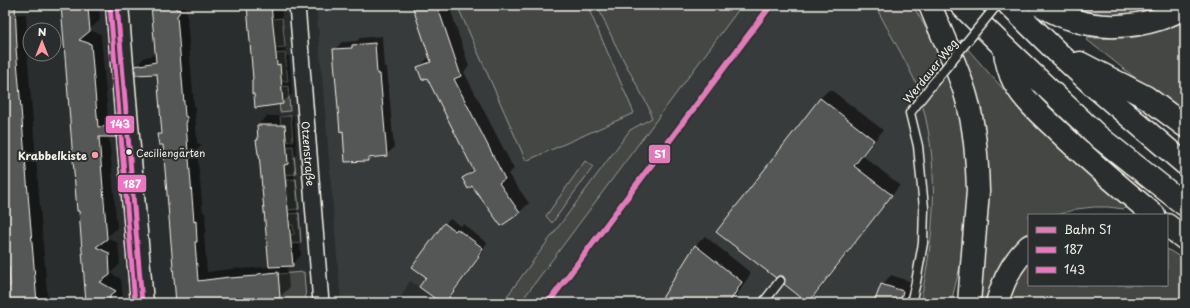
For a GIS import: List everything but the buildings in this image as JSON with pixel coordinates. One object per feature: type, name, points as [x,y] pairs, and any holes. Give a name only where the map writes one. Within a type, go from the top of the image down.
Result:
[{"type":"main road","points":[[117,5],[142,303]]},
{"type":"main road","points":[[930,5],[961,80],[974,133],[978,190],[970,303]]},
{"type":"main road","points":[[961,5],[1099,137],[1185,205]]},
{"type":"main road","points":[[1010,5],[1096,88],[1185,164]]},
{"type":"main road","points":[[1040,5],[1071,20],[1109,26],[1129,25],[1159,19],[1185,8]]},
{"type":"main road","points":[[1004,47],[1008,69],[1015,83],[1044,118],[1083,155],[1153,214]]},
{"type":"main road","points":[[1056,51],[1146,97],[1185,126]]},
{"type":"main road","points":[[1168,226],[1185,239]]},
{"type":"main road","points":[[1168,236],[1185,244]]},
{"type":"main road","points":[[997,303],[1001,286],[1010,268],[1022,252],[1028,247]]},
{"type":"main road","points":[[961,303],[971,276]]},
{"type":"street","name":"Otzenstraße","points":[[297,5],[321,303]]},
{"type":"lane","name":"Werdauer Weg","points":[[911,303],[922,243],[924,208],[918,146],[910,113],[997,5]]},
{"type":"lane","points":[[763,303],[780,281]]},
{"type":"shaded area","points":[[316,5],[597,5],[615,44],[650,110],[652,118],[630,130],[502,303],[441,303],[410,281],[400,299],[341,303]]},
{"type":"shaded area","points":[[457,5],[587,5],[634,113],[526,161]]},
{"type":"shaded area","points":[[597,5],[742,5],[520,303],[502,303],[630,130],[652,118],[650,110],[615,44]]},
{"type":"shaded area","points":[[742,5],[882,5],[878,12],[916,82],[928,128],[932,159],[932,227],[929,261],[920,303],[520,303]]},
{"type":"shaded area","points":[[882,5],[913,5],[941,56],[953,89],[962,124],[969,186],[961,262],[951,303],[920,303],[932,230],[932,156],[918,87],[878,11]]},
{"type":"shaded area","points":[[1060,5],[1173,5],[1151,13],[1098,17]]},
{"type":"shaded area","points":[[282,18],[285,47],[275,48],[272,19]]},
{"type":"shaded area","points":[[1185,22],[1185,117],[1087,40],[1088,38],[1114,38],[1149,33]]},
{"type":"shaded area","points":[[960,40],[1008,95],[1059,147],[1126,205],[1124,209],[1094,207],[1076,209],[1061,214],[1028,214],[1028,233],[1013,247],[1001,264],[992,282],[986,303],[979,303],[957,43]]},
{"type":"shaded area","points":[[285,53],[288,81],[277,81],[280,65],[276,65],[275,54]]},
{"type":"shaded area","points":[[288,86],[290,111],[280,112],[278,87]]},
{"type":"shaded area","points":[[291,116],[293,141],[282,142],[285,125],[281,125],[280,117]]},
{"type":"shaded area","points":[[293,146],[296,174],[285,175],[284,165],[288,164],[287,155],[283,147]]},
{"type":"shaded area","points":[[585,161],[593,167],[552,223],[546,216]]},
{"type":"shaded area","points":[[296,179],[299,209],[288,210],[286,180]]},
{"type":"shaded area","points":[[299,213],[301,243],[291,244],[290,235],[294,234],[293,225],[289,225],[288,214]]},
{"type":"shaded area","points":[[1168,250],[1185,260],[1185,303],[1007,303],[1012,287],[1028,262],[1028,286],[1168,286]]},
{"type":"shaded area","points":[[304,272],[305,303],[266,303],[265,299],[280,298],[278,274]]},
{"type":"rail line","name":"S1","points":[[548,303],[771,5]]},
{"type":"transit line","name":"187","points":[[117,5],[142,303]]},
{"type":"transit line","name":"143","points":[[110,6],[135,303]]},
{"type":"place","name":"Ceciliengärten","points":[[129,152]]},
{"type":"place","name":"Krabbelkiste","points":[[95,155]]}]
